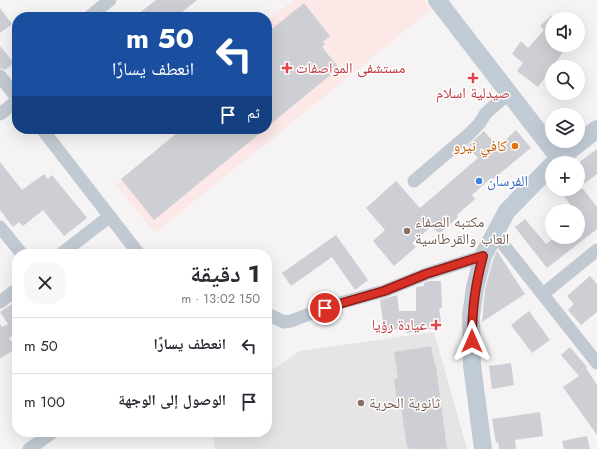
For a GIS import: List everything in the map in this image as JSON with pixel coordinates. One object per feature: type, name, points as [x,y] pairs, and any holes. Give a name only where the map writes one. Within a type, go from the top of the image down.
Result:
[{"type":"main road","points":[[437,0],[509,93],[551,156]]},
{"type":"main road","points":[[563,156],[597,129]]},
{"type":"main road","points":[[483,449],[472,365],[472,323],[475,287],[483,256],[507,211],[545,172]]},
{"type":"street","points":[[95,12],[110,0]]},
{"type":"street","points":[[0,76],[12,92]]},
{"type":"street","points":[[414,181],[468,135],[479,124],[486,112],[509,93]]},
{"type":"street","points":[[0,114],[12,105]]},
{"type":"street","points":[[46,134],[135,249]]},
{"type":"street","points":[[67,249],[110,216]]},
{"type":"street","points":[[0,227],[18,249]]},
{"type":"street","points":[[495,234],[597,363]]},
{"type":"street","points":[[542,294],[597,250]]},
{"type":"street","points":[[272,316],[284,322],[291,321],[336,304],[384,291],[426,274],[483,256]]},
{"type":"street","points":[[0,302],[12,292]]},
{"type":"street","points":[[30,449],[46,437]]},
{"type":"shaded area","points":[[294,0],[424,0],[432,9],[155,233],[116,185],[174,134],[272,134],[272,17]]},
{"type":"shaded area","name":"ثانوية الحرية","points":[[434,332],[467,449],[215,449],[213,437],[272,437],[272,370],[300,351]]},
{"type":"building","points":[[156,0],[197,0],[182,12],[140,12]]},
{"type":"building","points":[[304,3],[330,36],[323,42],[325,44],[322,47],[339,68],[272,123],[272,29]]},
{"type":"building","points":[[0,8],[12,24],[0,33]]},
{"type":"building","points":[[545,21],[545,52],[563,52],[557,60],[545,60],[545,77],[538,87],[517,71],[523,63],[512,54],[521,41],[528,48],[544,30],[540,26]]},
{"type":"building","points":[[0,46],[12,61],[12,65],[5,70],[0,68]]},
{"type":"building","points":[[516,130],[531,148],[493,179],[491,178],[472,195],[475,199],[439,234],[432,226],[412,243],[416,247],[394,266],[373,241],[385,230],[366,208],[396,181],[420,208],[478,158],[467,146],[484,131],[498,147]]},
{"type":"building","points":[[176,134],[259,134],[154,220],[121,179]]},
{"type":"building","points":[[597,149],[597,174],[585,183],[585,158]]},
{"type":"building","points":[[0,162],[22,190],[44,174],[48,179],[52,175],[87,218],[64,236],[43,210],[23,226],[19,222],[13,227],[0,210]]},
{"type":"building","points":[[585,192],[597,207],[597,229],[585,238],[585,204],[570,204],[564,196],[585,196]]},
{"type":"building","points":[[525,219],[545,244],[578,244],[547,268],[515,227]]},
{"type":"building","points":[[336,235],[368,280],[355,290],[332,257],[291,286],[282,273]]},
{"type":"building","points":[[497,251],[525,294],[482,322],[485,289]]},
{"type":"building","points":[[590,276],[597,284],[597,312],[581,325],[568,310],[574,304],[567,296]]},
{"type":"building","points":[[430,281],[441,281],[442,308],[439,308],[442,327],[406,333],[406,328],[384,331],[380,300],[397,295],[399,311],[416,311],[416,287],[424,286],[424,283]]},
{"type":"building","points":[[12,304],[12,336],[9,338],[12,342],[12,351],[0,359],[0,324],[2,327],[8,324],[0,312]]},
{"type":"building","points":[[529,311],[550,340],[532,353],[511,325]]},
{"type":"building","points":[[431,346],[436,366],[447,449],[409,449],[409,447],[407,447],[400,400],[397,400],[394,379],[398,378],[394,352]]},
{"type":"building","points":[[570,347],[587,367],[586,368],[597,385],[597,435],[563,387],[579,376],[561,355]]},
{"type":"building","points":[[511,363],[514,385],[492,389],[489,366]]},
{"type":"building","points":[[540,412],[543,436],[515,440],[516,449],[499,449],[498,442],[496,443],[492,419]]},
{"type":"building","points":[[587,436],[590,449],[564,449],[562,441]]},
{"type":"place","name":"مستشفى المواصفات","points":[[287,68]]},
{"type":"place","name":"صيدلية اسلام","points":[[473,78]]},
{"type":"place","name":"كافي نيرو","points":[[515,146]]},
{"type":"place","name":"الفرسان","points":[[479,181]]},
{"type":"place","name":"مكتبه الصفاء العاب والقرطاسية","points":[[407,231]]},
{"type":"place","name":"عيادة رؤيا","points":[[436,325]]},
{"type":"place","name":"ثانوية الحرية","points":[[361,403]]},
{"type":"route","points":[[325,308],[384,291],[426,274],[483,256],[475,287],[472,316],[472,341]]}]
